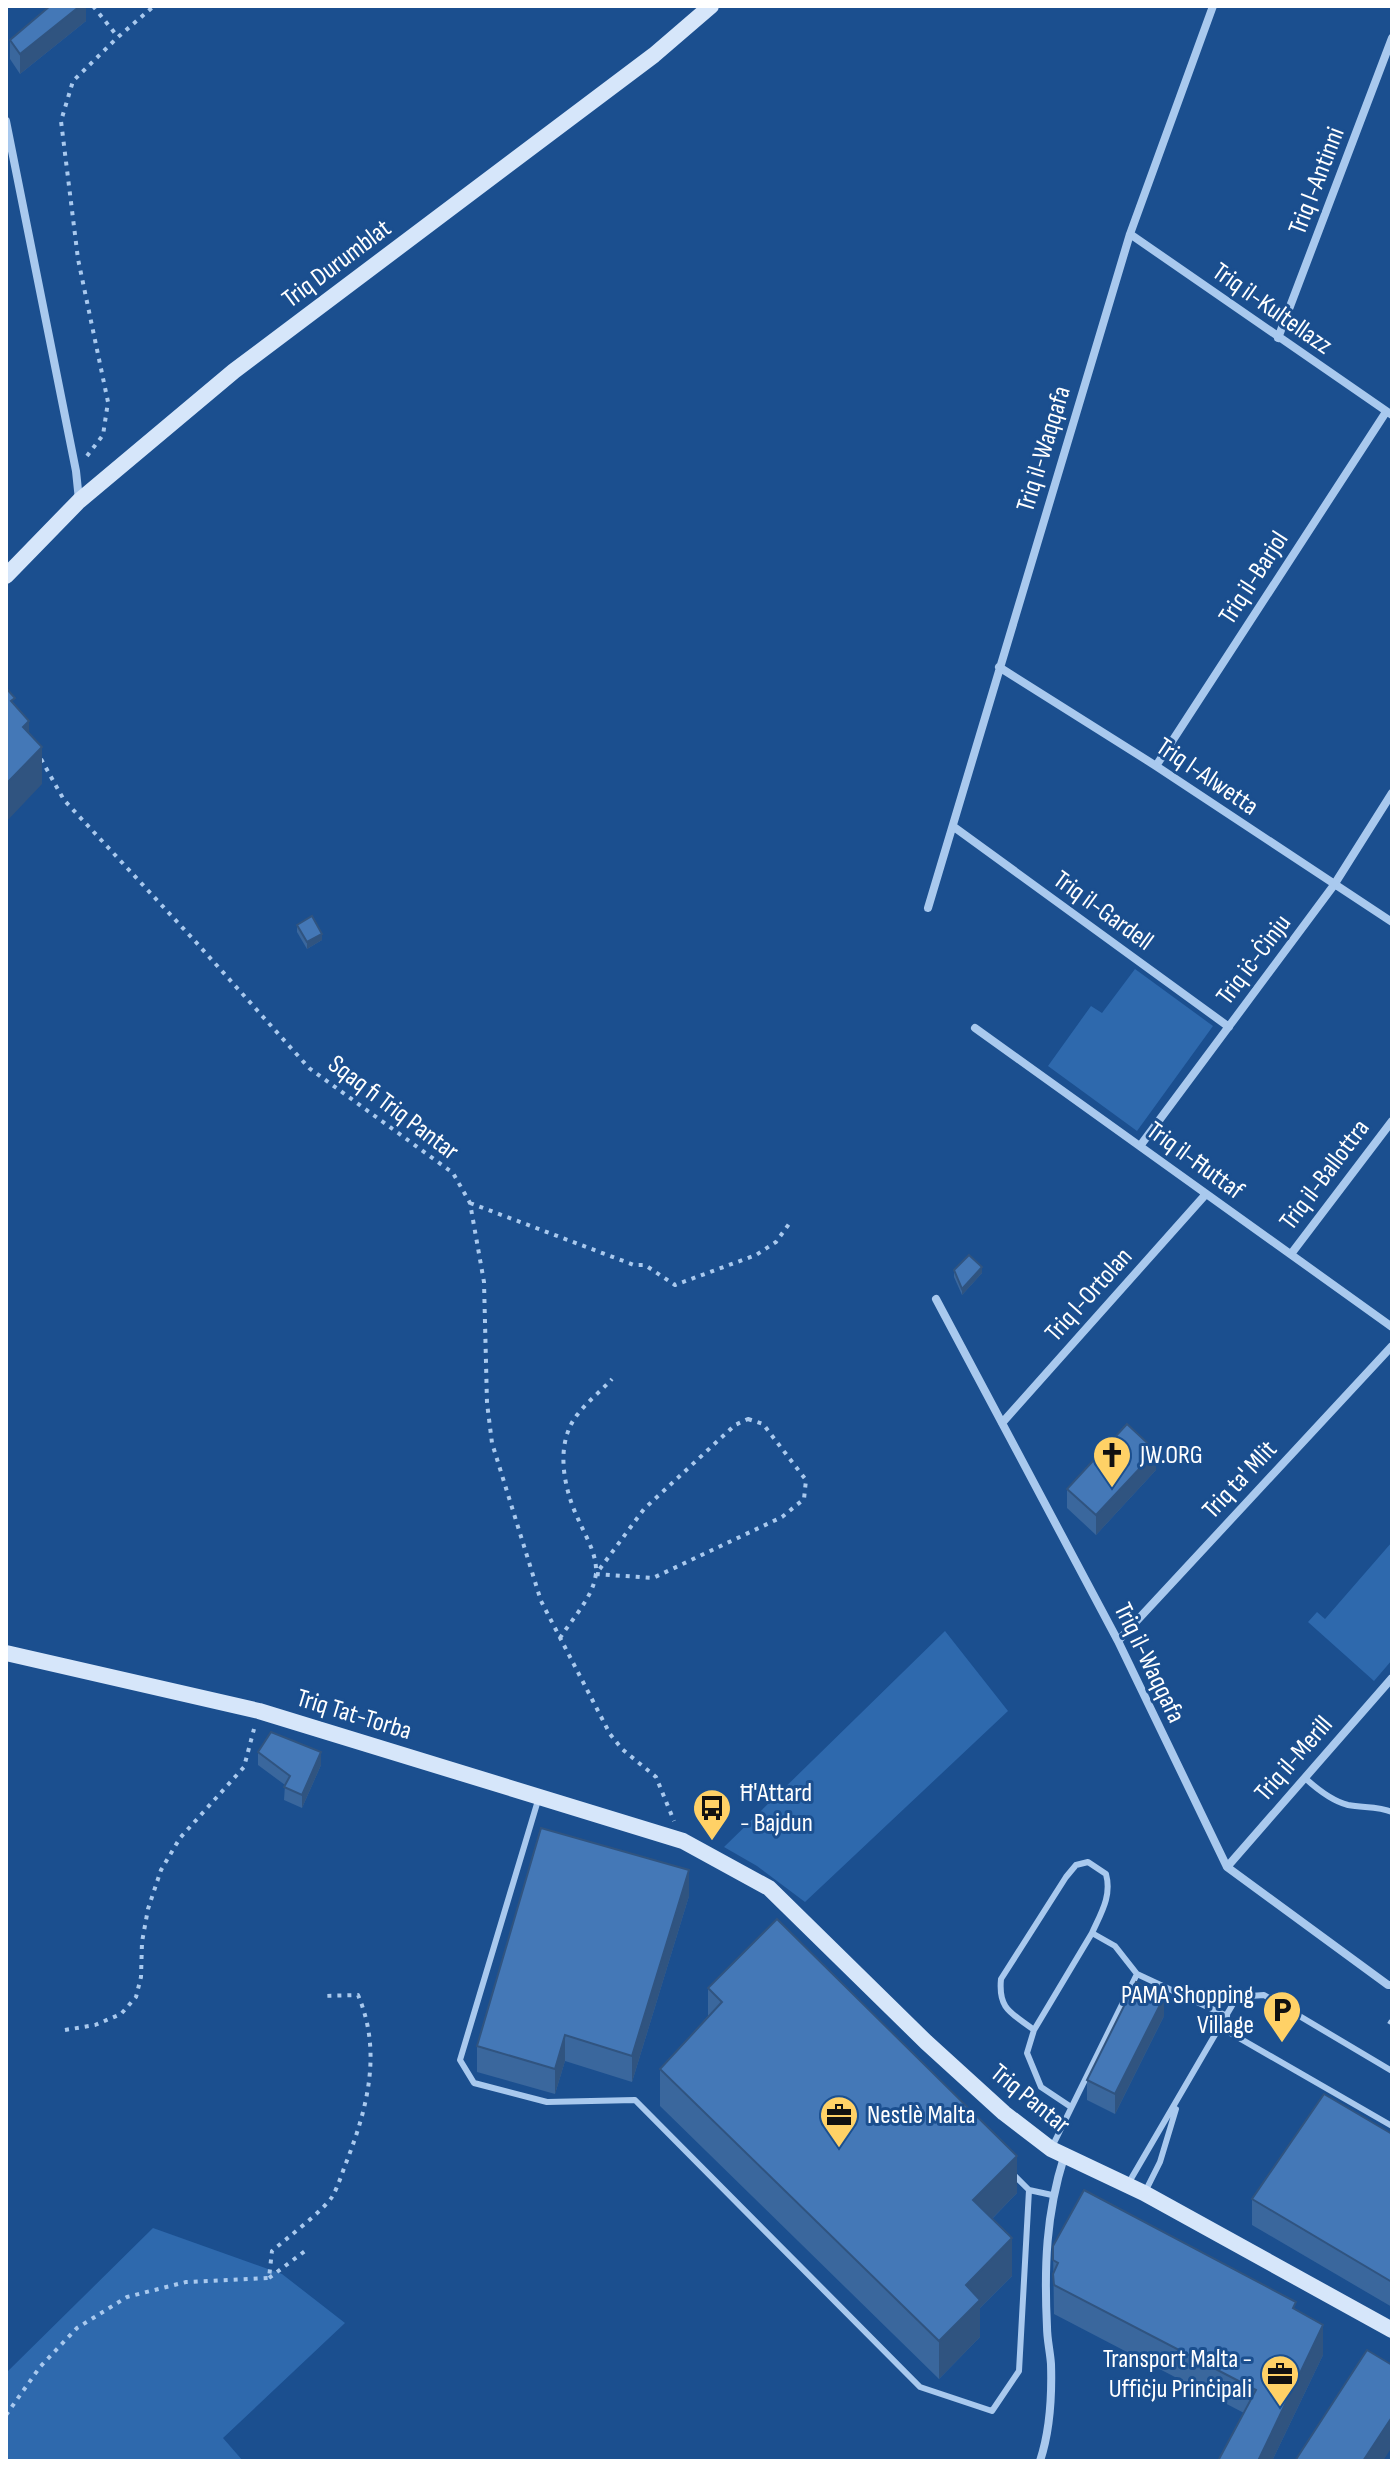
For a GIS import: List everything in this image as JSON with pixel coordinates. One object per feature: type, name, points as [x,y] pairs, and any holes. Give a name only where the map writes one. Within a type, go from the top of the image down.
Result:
[{"type":"main road","name":"Triq Durumblat","points":[[6,576],[79,501],[234,371],[654,55],[711,6]]},
{"type":"main road","name":"Triq Tat-Torba","points":[[6,1653],[259,1711],[683,1841]]},
{"type":"main road","name":"Triq Pantar","points":[[683,1841],[769,1888],[937,2052],[1004,2113],[1058,2153],[1144,2193],[1392,2330]]},
{"type":"street","name":"Triq il-Waqqafa","points":[[928,908],[1130,234],[1213,6]]},
{"type":"street","name":"Triq l-Antinni","points":[[1278,338],[1392,38]]},
{"type":"street","points":[[6,121],[76,471],[79,501]]},
{"type":"street","name":"Triq il-Kultellazz","points":[[1130,234],[1389,414]]},
{"type":"street","name":"Triq il-Barjol","points":[[1156,766],[1389,414]]},
{"type":"street","name":"Triq l-Alwetta","points":[[999,667],[1156,766],[1392,922]]},
{"type":"street","name":"Triq iċ-Ċinju","points":[[1140,1146],[1334,885],[1392,793]]},
{"type":"street","name":"Triq il-Gardell","points":[[954,827],[1229,1027]]},
{"type":"street","name":"Triq il-Ħuttaf","points":[[975,1028],[1392,1327]]},
{"type":"street","name":"Triq il-Ballottra","points":[[1291,1254],[1392,1121]]},
{"type":"street","name":"Triq l-Ortolan","points":[[1002,1423],[1206,1194]]},
{"type":"street","name":"Triq il-Waqqafa","points":[[936,1299],[1118,1641],[1227,1867],[1392,1985]]},
{"type":"street","name":"Triq ta' Mlit","points":[[1118,1641],[1392,1346]]},
{"type":"street","name":"Triq il-Merill","points":[[1227,1867],[1392,1678]]},
{"type":"street","points":[[1040,2461],[1047,2439],[1051,2363],[1046,2287],[1058,2153]]},
{"type":"lane","points":[[1305,1778],[1317,1789],[1345,1804],[1392,1812]]},
{"type":"lane","points":[[539,1797],[460,2060],[474,2083],[547,2102],[635,2100],[920,2387],[992,2411],[1019,2371],[1029,2190]]},
{"type":"lane","points":[[1034,2030],[1004,2007],[1000,1994],[1001,1979],[1066,1877],[1076,1865],[1088,1862],[1106,1874],[1109,1887],[1107,1898],[1092,1933],[1034,2030],[1027,2053],[1041,2087],[1071,2107]]},
{"type":"lane","points":[[1092,1933],[1115,1946],[1137,1974],[1227,2016]]},
{"type":"lane","points":[[1058,2153],[1071,2107],[1137,1974]]},
{"type":"lane","points":[[1127,2185],[1237,1997],[1264,1995],[1392,2071]]},
{"type":"lane","points":[[1220,2027],[1392,2126]]},
{"type":"lane","points":[[1144,2193],[1160,2162],[1179,2098]]},
{"type":"lane","points":[[1007,2168],[1029,2190],[1052,2195]]},
{"type":"path","points":[[93,6],[118,37]]},
{"type":"path","points":[[76,471],[103,435],[108,402],[78,259],[61,121],[73,81],[154,6]]},
{"type":"path","name":"Sqaq fi Triq Pantar","points":[[35,749],[64,800],[309,1068],[453,1173],[470,1203],[487,1308],[487,1403],[492,1443],[541,1601],[610,1734],[622,1749],[656,1777],[683,1841]]},
{"type":"path","points":[[470,1203],[634,1265],[645,1265],[675,1285],[756,1255],[776,1242],[789,1224]]},
{"type":"path","points":[[560,1638],[592,1589],[596,1574],[590,1544],[568,1496],[564,1452],[568,1432],[576,1416],[612,1379]]},
{"type":"path","points":[[748,1419],[763,1424],[806,1480],[804,1499],[782,1517],[653,1578],[596,1574],[644,1509],[735,1425],[748,1419]]},
{"type":"path","points":[[65,2030],[95,2025],[121,2014],[136,1997],[148,1909],[161,1870],[180,1838],[244,1767],[259,1711]]},
{"type":"path","points":[[269,2278],[272,2251],[332,2198],[352,2147],[370,2083],[369,2020],[358,1995],[323,1996]]},
{"type":"path","points":[[6,2415],[40,2367],[77,2328],[127,2297],[186,2282],[269,2278],[305,2251]]},
{"type":"shaded area","points":[[1135,969],[1213,1026],[1137,1131],[1048,1066],[1091,1006],[1102,1013]]},
{"type":"shaded area","points":[[1392,1542],[1392,1660],[1374,1681],[1308,1622],[1317,1612],[1325,1619]]},
{"type":"shaded area","points":[[945,1631],[1008,1711],[805,1902],[757,1866],[724,1847]]},
{"type":"shaded area","points":[[153,2228],[282,2274],[345,2323],[223,2438],[243,2461],[6,2461],[6,2373]]},
{"type":"building","points":[[50,6],[80,6],[20,54],[10,40]]},
{"type":"building","points":[[6,688],[15,698],[11,701],[29,721],[23,727],[42,747],[6,784]]},
{"type":"building","points":[[312,916],[322,934],[307,942],[297,925]]},
{"type":"building","points":[[969,1255],[982,1267],[962,1289],[954,1270]]},
{"type":"building","points":[[1127,1424],[1156,1451],[1096,1515],[1067,1489]]},
{"type":"building","points":[[271,1732],[321,1752],[302,1795],[284,1787],[290,1776],[258,1752]]},
{"type":"building","points":[[541,1828],[689,1870],[632,2056],[565,2035],[555,2069],[477,2046]]},
{"type":"building","name":"Nestlè Malta","points":[[777,1919],[1017,2156],[973,2200],[1012,2238],[966,2285],[980,2300],[939,2341],[660,2069],[722,2002],[708,1988]]},
{"type":"building","points":[[1136,1982],[1164,1997],[1115,2094],[1087,2080]]},
{"type":"building","points":[[1324,2094],[1392,2134],[1392,2282],[1252,2199]]},
{"type":"building","points":[[1084,2190],[1296,2302],[1293,2308],[1323,2325],[1258,2461],[1218,2461],[1256,2390],[1054,2285],[1053,2274],[1058,2263],[1053,2260],[1053,2246]]},
{"type":"building","points":[[1367,2350],[1392,2365],[1392,2417],[1363,2461],[1295,2461]]},
{"type":"place","name":"JW.ORG","points":[[1112,1489]]},
{"type":"place","name":"Ħ'Attard - Bajdun","points":[[712,1842]]},
{"type":"place","name":"PAMA Shopping Village","points":[[1282,2044]]},
{"type":"place","name":"Nestlè Malta","points":[[839,2149]]},
{"type":"place","name":"Transport Malta - Uffiċju Prinċipali","points":[[1280,2408]]}]
